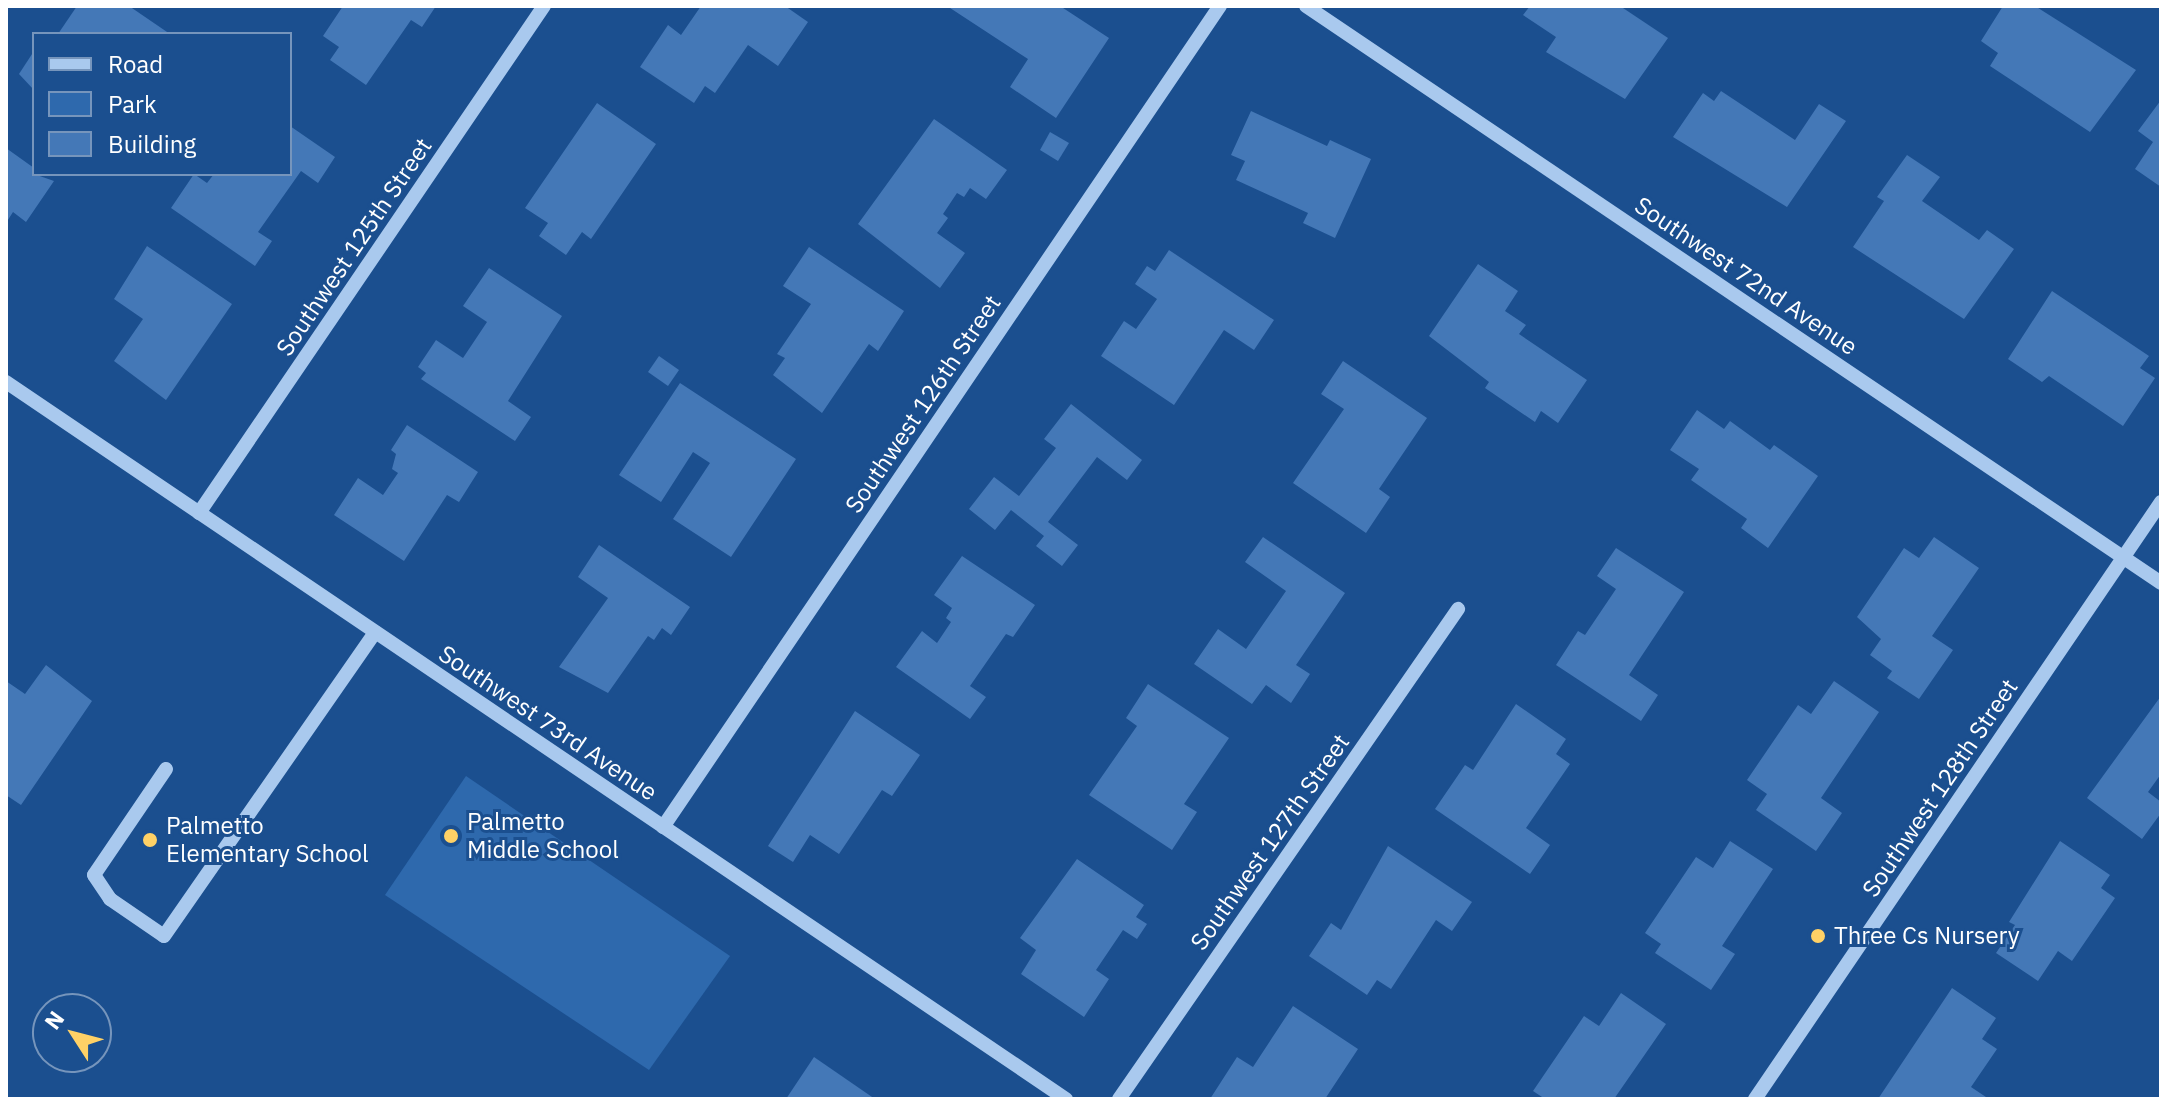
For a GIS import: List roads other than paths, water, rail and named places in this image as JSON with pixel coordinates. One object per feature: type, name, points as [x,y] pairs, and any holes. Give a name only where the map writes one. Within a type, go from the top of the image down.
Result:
[{"type":"street","name":"Southwest 125th Street","points":[[199,513],[544,6]]},
{"type":"street","name":"Southwest 126th Street","points":[[663,827],[1220,6]]},
{"type":"street","name":"Southwest 72nd Avenue","points":[[1306,6],[2161,583]]},
{"type":"street","name":"Southwest 73rd Avenue","points":[[6,382],[1066,1099]]},
{"type":"street","name":"Southwest 128th Street","points":[[1755,1099],[2161,502]]},
{"type":"street","name":"Southwest 127th Street","points":[[1119,1099],[1458,609]]},
{"type":"street","points":[[166,769],[94,875],[110,899],[164,936],[375,632]]},
{"type":"place","name":"Palmetto Middle School","points":[[451,836]]},
{"type":"place","name":"Palmetto Elementary School","points":[[150,840]]},
{"type":"place","name":"Three Cs Nursery","points":[[1818,936]]}]
